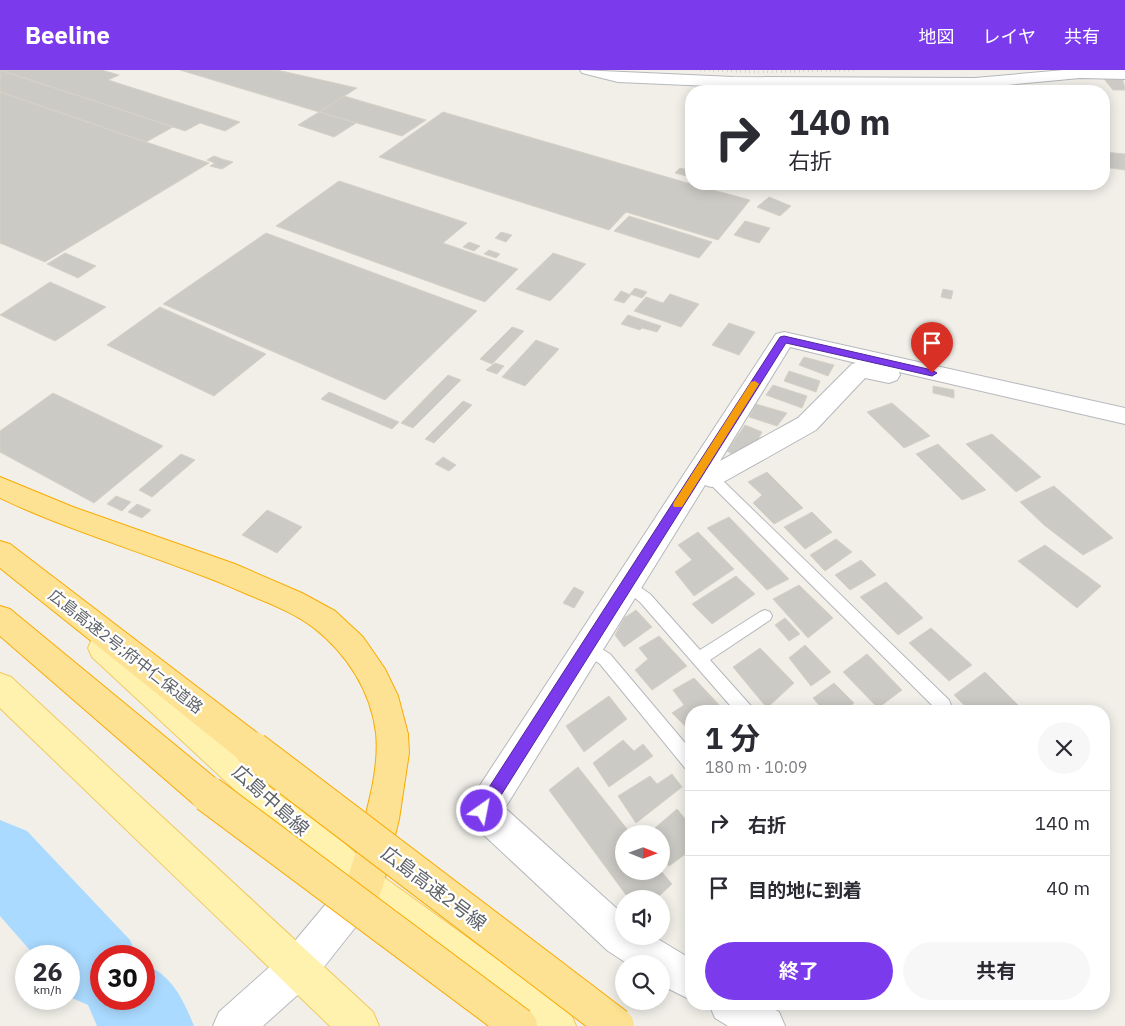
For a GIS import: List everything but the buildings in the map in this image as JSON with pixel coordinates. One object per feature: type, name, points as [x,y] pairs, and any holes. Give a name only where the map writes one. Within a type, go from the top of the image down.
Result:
[{"type":"highway","points":[[0,487],[26,500],[77,520],[230,574],[291,601],[324,619],[354,647],[375,679],[389,716],[393,753],[386,798],[365,886]]},
{"type":"highway","name":"広島高速2号;府中仁保道路","points":[[0,553],[253,750]]},
{"type":"highway","points":[[0,618],[208,794],[519,1026]]},
{"type":"highway","name":"広島高速2号線","points":[[253,750],[616,1026]]},
{"type":"main road","name":"広島中島線","points":[[0,553],[365,886],[556,1026]]},
{"type":"main road","points":[[0,687],[359,1026]]},
{"type":"street","points":[[587,70],[618,77],[733,82],[975,83],[991,75],[1125,74]]},
{"type":"street","points":[[685,977],[621,938],[482,811],[627,584],[704,475],[784,339],[1123,419]]},
{"type":"street","points":[[704,475],[807,424],[860,369],[898,377]]},
{"type":"street","points":[[244,1016],[298,968],[365,886]]},
{"type":"street","points":[[738,1010],[765,1026]]},
{"type":"lane","points":[[704,475],[943,705]]},
{"type":"lane","points":[[627,584],[645,598],[740,705]]},
{"type":"lane","points":[[699,659],[765,616]]},
{"type":"lane","points":[[587,647],[605,659],[685,755]]},
{"type":"waterway","points":[[0,858],[90,957]]},
{"type":"waterway","points":[[137,1010],[151,1026]]},
{"type":"railway","points":[[700,70],[758,72],[856,70]]},
{"type":"slow traffic","points":[[678,505],[755,384]]},
{"type":"route","points":[[482,811],[784,339],[932,373]]}]
